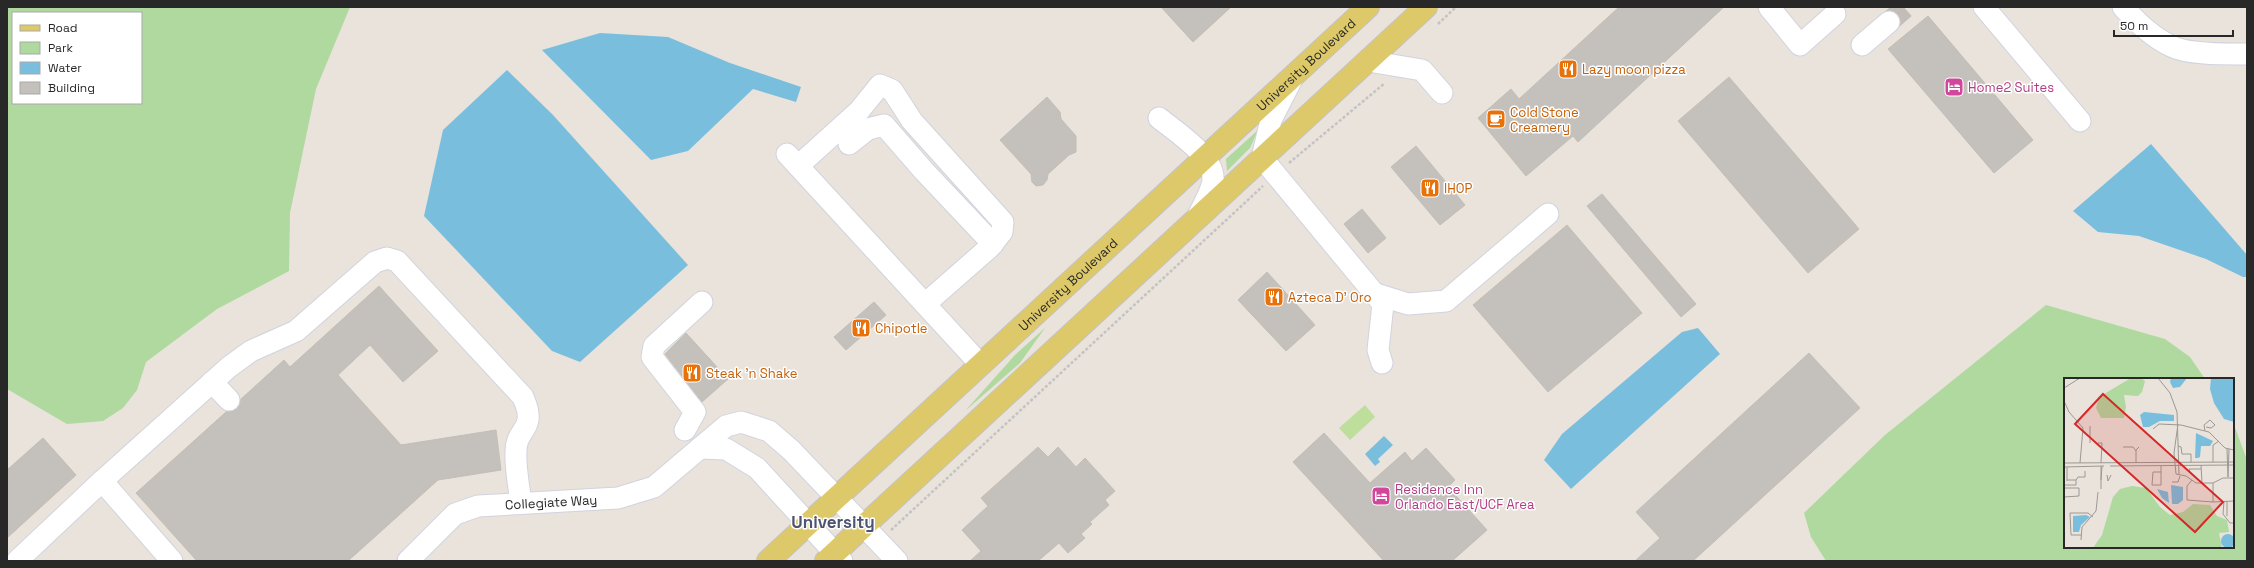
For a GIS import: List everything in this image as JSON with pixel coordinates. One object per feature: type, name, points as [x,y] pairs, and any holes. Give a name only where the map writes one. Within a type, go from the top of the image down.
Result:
[{"type":"main road","name":"University Boulevard","points":[[768,561],[1368,7]]},
{"type":"main road","points":[[834,558],[864,525],[1426,7]]},
{"type":"street","points":[[1769,7],[1800,44],[1835,14]]},
{"type":"street","points":[[1984,7],[2080,121]]},
{"type":"street","points":[[2124,7],[2143,28],[2172,47],[2205,53],[2247,54]]},
{"type":"street","points":[[1862,45],[1889,22]]},
{"type":"street","points":[[1368,61],[1422,70],[1442,93]]},
{"type":"street","points":[[1294,75],[1271,120],[1262,158],[1383,304],[1378,350],[1382,363]]},
{"type":"street","points":[[925,304],[993,244],[1002,232],[1003,222],[912,121],[892,90],[880,85],[859,111],[792,160],[980,364]]},
{"type":"street","points":[[1159,118],[1205,157],[1213,170],[1213,182],[1197,218]]},
{"type":"street","points":[[849,144],[868,129],[884,125],[924,171],[993,244]]},
{"type":"street","points":[[1376,294],[1408,304],[1446,301],[1548,214]]},
{"type":"street","points":[[17,561],[102,481],[212,382],[251,352],[296,331],[375,262],[387,258],[397,261],[523,397],[528,409],[528,425],[515,449],[521,503]]},
{"type":"street","points":[[685,430],[695,412],[652,357],[654,346],[702,302]]},
{"type":"street","points":[[212,382],[229,400]]},
{"type":"street","name":"Collegiate Way","points":[[408,561],[455,514],[478,506],[618,498],[654,486],[726,426],[741,422],[768,430],[791,450],[897,561]]},
{"type":"street","points":[[700,448],[726,449],[757,468],[808,524],[834,558]]},
{"type":"street","points":[[102,481],[172,561]]},
{"type":"path","points":[[1433,28],[1456,7]]},
{"type":"path","points":[[900,522],[1276,174],[1306,147],[1388,80],[1398,66]]},
{"type":"green space","points":[[7,7],[350,7],[316,89],[290,213],[289,271],[217,309],[146,362],[137,390],[123,408],[103,421],[67,424],[7,389]]},
{"type":"green space","points":[[1258,130],[1250,148],[1227,171],[1226,159]]},
{"type":"green space","points":[[2046,305],[2165,339],[2190,357],[2204,378],[2064,378],[2064,548],[2234,548],[2234,425],[2247,460],[2247,561],[1826,561],[1811,537],[1804,513],[1885,435]]},
{"type":"green space","points":[[1045,328],[1020,363],[965,411],[1015,355]]},
{"type":"green space","points":[[1365,405],[1375,417],[1350,440],[1339,428]]},
{"type":"water","points":[[600,33],[668,37],[730,63],[801,87],[796,102],[753,89],[688,151],[651,160],[542,50]]},
{"type":"water","points":[[507,70],[553,115],[688,265],[580,362],[552,351],[424,216],[443,130]]},
{"type":"water","points":[[2151,144],[2247,255],[2247,277],[2243,277],[2206,259],[2139,236],[2098,232],[2073,211]]},
{"type":"water","points":[[1698,328],[1720,354],[1571,489],[1544,460],[1562,434],[1682,332]]},
{"type":"water","points":[[1384,436],[1393,445],[1378,459],[1380,462],[1375,466],[1365,454]]},
{"type":"building","points":[[1161,7],[1231,7],[1193,42]]},
{"type":"building","points":[[1619,7],[1724,7],[1578,142],[1573,136],[1526,176],[1478,118],[1511,89],[1519,99]]},
{"type":"building","points":[[1928,16],[2033,140],[1994,173],[1888,49]]},
{"type":"building","points":[[1729,77],[1859,229],[1808,273],[1678,121]]},
{"type":"building","points":[[1047,97],[1060,112],[1061,119],[1076,136],[1076,152],[1069,155],[1048,174],[1047,180],[1043,185],[1036,186],[1032,182],[1031,174],[1000,140]]},
{"type":"building","points":[[1416,146],[1465,205],[1440,225],[1391,167]]},
{"type":"building","points":[[1602,194],[1696,304],[1681,317],[1587,206]]},
{"type":"building","points":[[1362,209],[1386,238],[1368,253],[1344,224]]},
{"type":"building","points":[[1567,225],[1642,313],[1548,392],[1473,305]]},
{"type":"building","points":[[1267,272],[1315,325],[1286,351],[1238,300]]},
{"type":"building","points":[[379,286],[438,351],[403,382],[370,345],[338,375],[401,445],[496,430],[501,470],[438,480],[348,561],[197,561],[136,493],[226,412],[237,409],[241,399],[284,360],[290,367]]},
{"type":"building","points":[[874,302],[886,315],[846,350],[834,337]]},
{"type":"building","points":[[686,333],[728,379],[702,402],[665,354]]},
{"type":"building","points":[[1809,353],[1860,408],[1693,561],[1635,561],[1660,538],[1636,512]]},
{"type":"building","name":"Residence Inn Orlando East/UCF Area","points":[[1324,433],[1370,483],[1405,452],[1412,461],[1426,448],[1455,480],[1448,487],[1487,530],[1452,561],[1384,561],[1293,462]]},
{"type":"building","points":[[43,438],[76,475],[7,538],[7,470]]},
{"type":"building","points":[[1038,447],[1048,457],[1058,447],[1076,467],[1085,458],[1115,491],[1105,500],[1109,505],[1090,522],[1092,524],[1081,534],[1085,538],[1068,553],[1059,543],[1038,561],[970,561],[981,551],[962,530],[988,506],[981,498]]},
{"type":"tunnel","points":[[1889,22],[1906,7]]},
{"type":"place","name":"Lazy moon pizza","points":[[1568,69]]},
{"type":"place","name":"Home2 Suites","points":[[1954,87]]},
{"type":"place","name":"Cold Stone Creamery","points":[[1496,119]]},
{"type":"place","name":"IHOP","points":[[1430,188]]},
{"type":"place","name":"Azteca D' Oro","points":[[1274,297]]},
{"type":"place","name":"Chipotle","points":[[861,328]]},
{"type":"place","name":"Steak 'n Shake","points":[[692,373]]},
{"type":"place","name":"Residence Inn Orlando East/UCF Area","points":[[1381,496]]},
{"type":"district","name":"University","points":[[833,522]]}]
